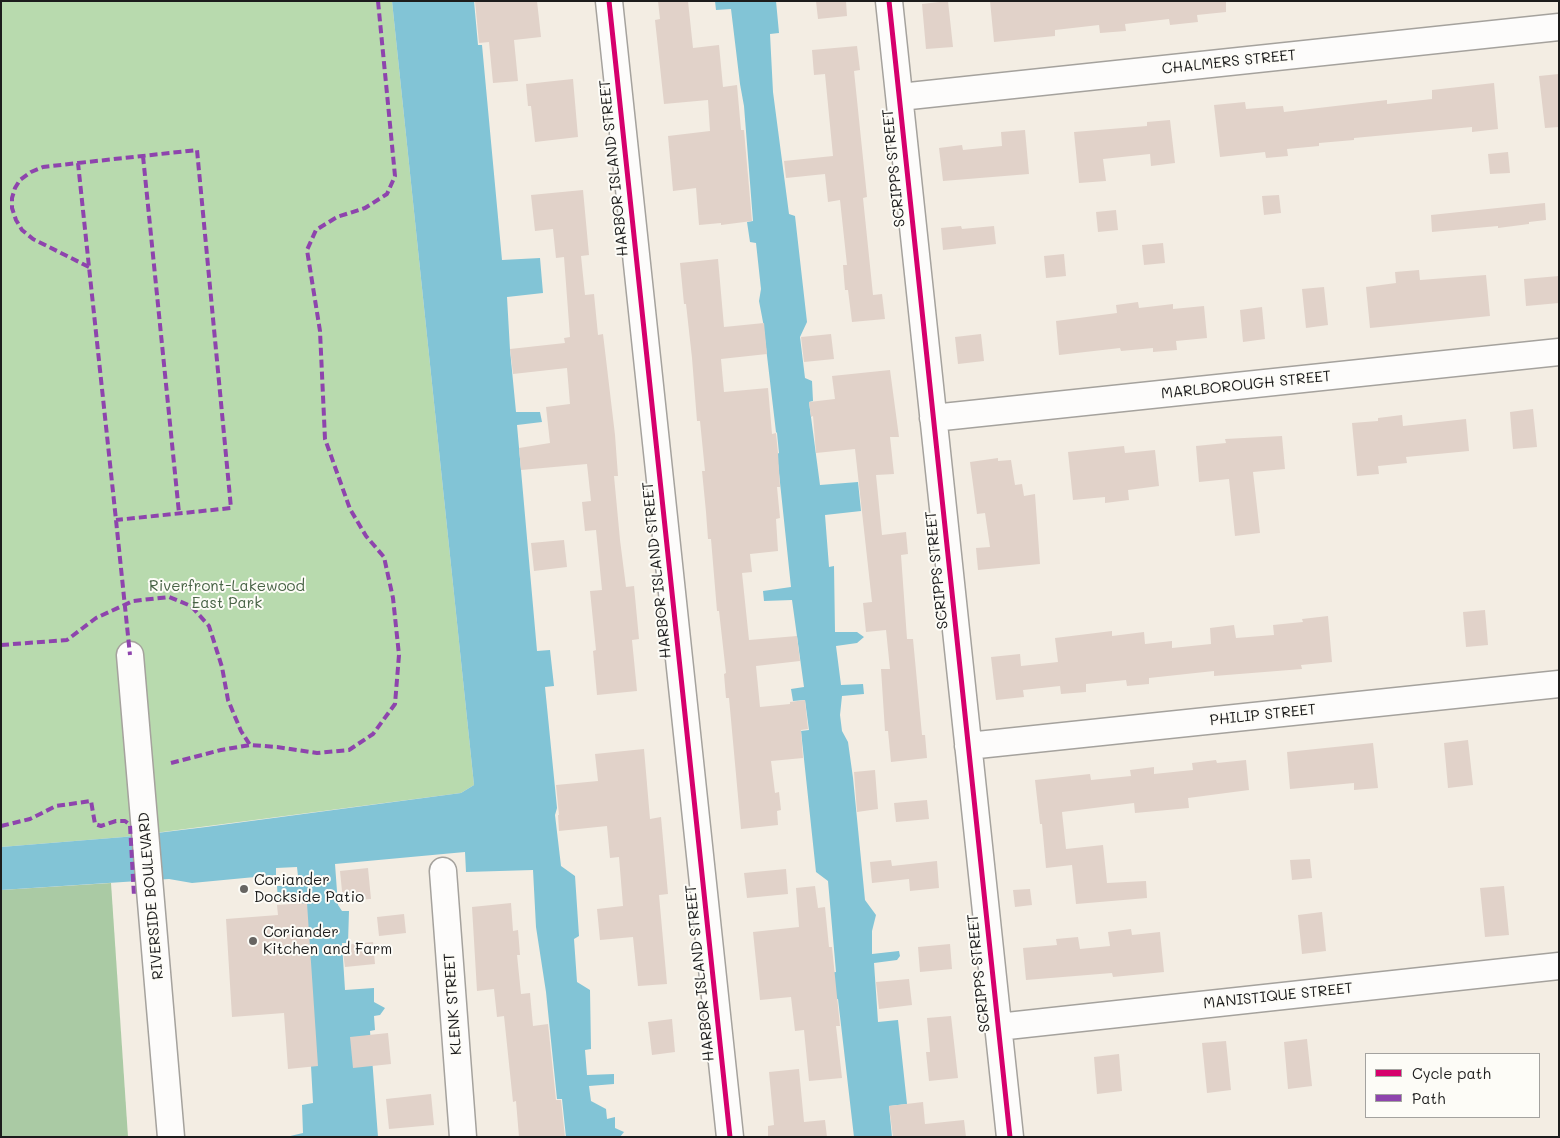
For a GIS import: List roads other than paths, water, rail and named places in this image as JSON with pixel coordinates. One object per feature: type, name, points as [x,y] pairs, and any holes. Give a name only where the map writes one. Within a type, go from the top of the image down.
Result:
[{"type":"street","name":"HARBOR ISLAND STREET","points":[[609,1],[730,1137]]},
{"type":"street","name":"SCRIPPS STREET","points":[[889,1],[1010,1137]]},
{"type":"street","name":"CHALMERS STREET","points":[[900,97],[1559,27]]},
{"type":"street","name":"MARLBOROUGH STREET","points":[[934,418],[1559,352]]},
{"type":"street","name":"RIVERSIDE BOULEVARD","points":[[130,655],[171,1137]]},
{"type":"street","name":"PHILIP STREET","points":[[968,746],[1559,684]]},
{"type":"street","name":"KLENK STREET","points":[[443,871],[463,1137]]},
{"type":"street","name":"MANISTIQUE STREET","points":[[998,1027],[1559,966]]},
{"type":"water","points":[[392,1],[474,1],[478,45],[482,45],[502,260],[540,258],[543,293],[507,297],[516,412],[540,412],[542,422],[517,425],[537,651],[550,650],[554,686],[545,687],[561,866],[575,876],[579,936],[574,939],[577,982],[590,990],[591,1049],[585,1050],[587,1075],[614,1074],[614,1084],[589,1086],[591,1101],[606,1109],[607,1119],[615,1117],[615,1128],[624,1132],[620,1137],[566,1137],[562,1099],[557,1099],[546,992],[536,927],[533,870],[466,872],[465,852],[335,864],[338,905],[342,911],[349,911],[348,943],[342,943],[345,990],[374,988],[374,1002],[385,1008],[380,1015],[374,1016],[375,1030],[370,1031],[378,1137],[286,1137],[303,1133],[302,1105],[313,1103],[302,899],[278,901],[277,886],[299,886],[297,867],[276,868],[276,875],[192,883],[169,879],[1,890],[1,847],[124,837],[206,827],[461,793],[474,785]]},
{"type":"water","points":[[715,1],[776,1],[779,33],[770,34],[773,92],[789,214],[795,216],[807,322],[800,337],[805,378],[812,381],[813,401],[809,402],[820,485],[858,482],[861,511],[825,515],[829,567],[834,566],[835,632],[857,632],[864,637],[857,643],[836,646],[841,685],[863,684],[864,694],[842,696],[840,715],[842,731],[848,742],[853,778],[865,900],[876,915],[872,931],[872,954],[899,951],[900,956],[897,960],[874,963],[878,1022],[898,1020],[907,1104],[889,1106],[892,1137],[854,1137],[838,999],[831,1000],[828,973],[836,972],[828,881],[816,872],[801,731],[809,730],[805,700],[793,701],[791,689],[804,687],[792,600],[764,601],[763,591],[791,587],[777,454],[779,453],[777,433],[759,301],[761,289],[756,243],[750,242],[747,222],[753,221],[744,106],[731,9],[716,10]]},
{"type":"place","name":"Coriander Dockside Patio","points":[[244,889]]},
{"type":"place","name":"Coriander Kitchen and Farm","points":[[253,941]]},
{"type":"park label","name":"Riverfront-Lakewood East Park","points":[[227,594]]}]
